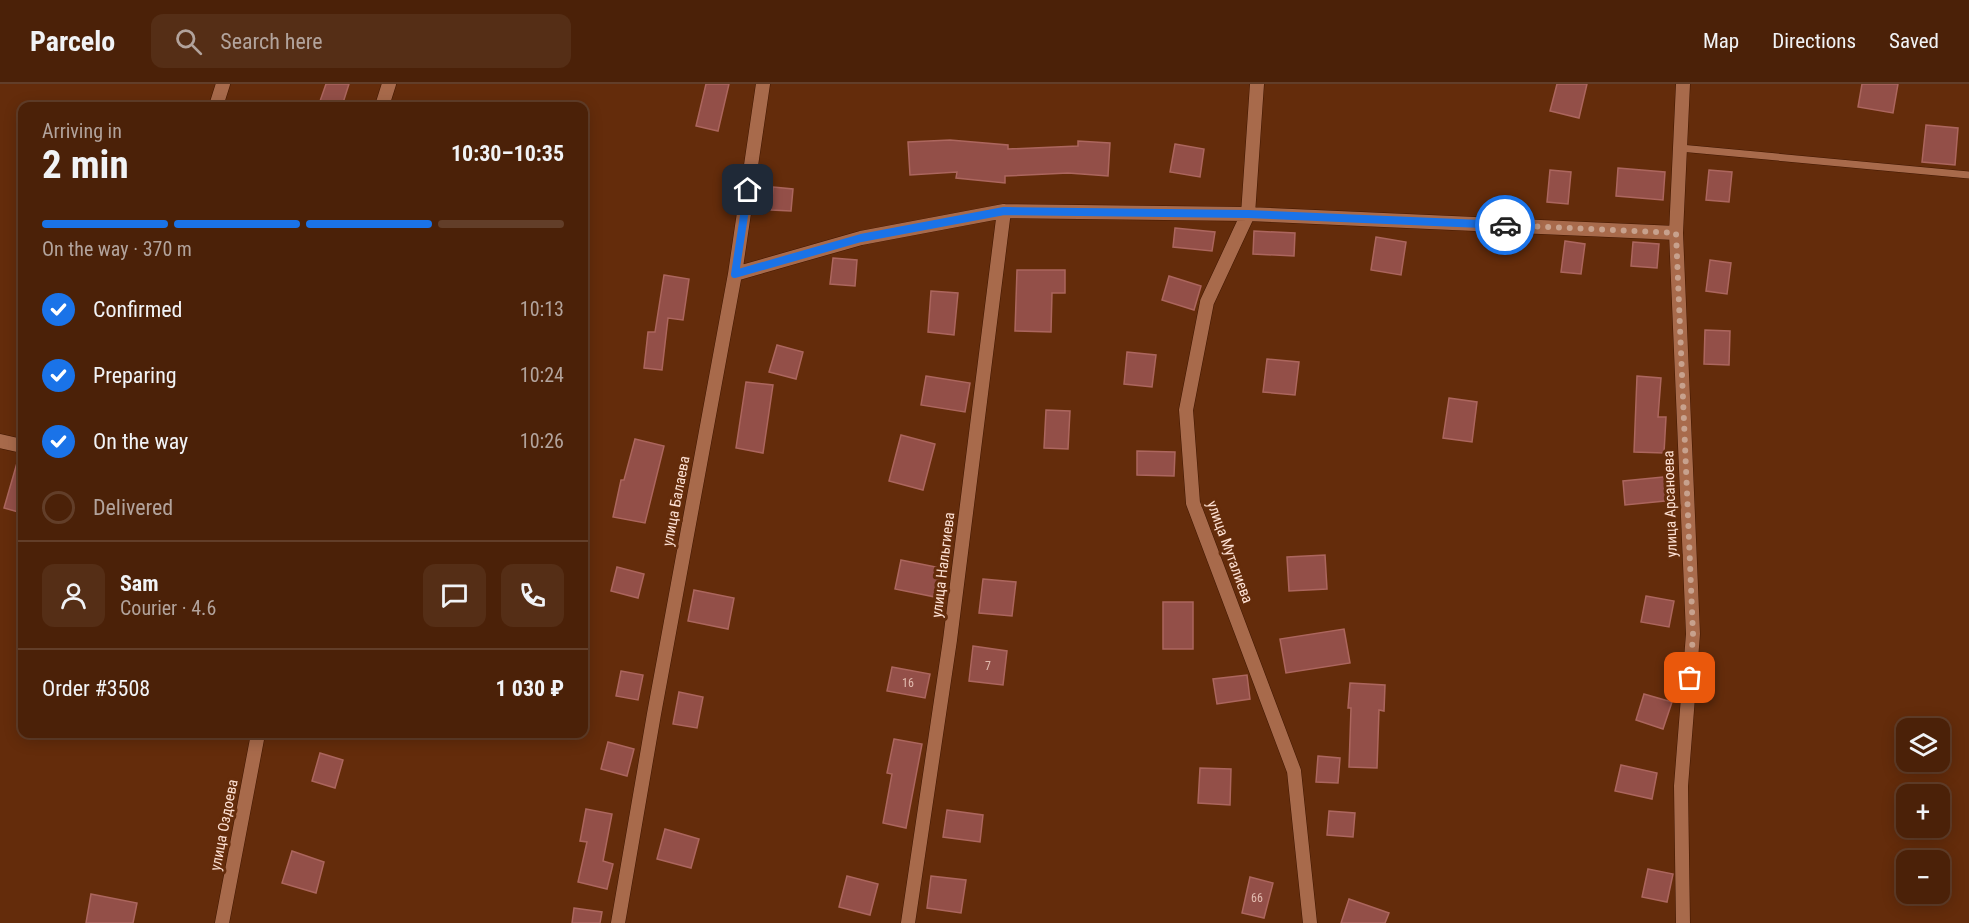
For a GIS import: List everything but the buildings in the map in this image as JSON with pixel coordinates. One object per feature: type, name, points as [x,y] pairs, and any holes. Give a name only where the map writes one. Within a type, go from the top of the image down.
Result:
[{"type":"street","points":[[217,102],[223,84]]},
{"type":"street","points":[[383,102],[389,84]]},
{"type":"street","name":"улица Балаева","points":[[618,923],[735,274],[763,84]]},
{"type":"street","name":"улица Муталиева","points":[[1257,84],[1248,214],[1207,302],[1186,410],[1193,503],[1294,771],[1310,923]]},
{"type":"street","name":"улица Арсаноева","points":[[1683,84],[1676,233],[1693,634],[1681,786],[1683,923]]},
{"type":"street","points":[[735,274],[861,238],[1004,211],[1248,214],[1676,233]]},
{"type":"street","name":"улица Нальгиева","points":[[908,923],[950,640],[1004,211]]},
{"type":"street","points":[[0,441],[18,445]]},
{"type":"street","name":"улица Оздоева","points":[[222,923],[257,738]]},
{"type":"lane","points":[[1680,148],[1969,175]]},
{"type":"way so far","points":[[1505,225],[1676,233],[1693,634],[1690,678]]},
{"type":"route","points":[[748,190],[735,274],[861,238],[1004,211],[1248,214],[1505,225]]}]
